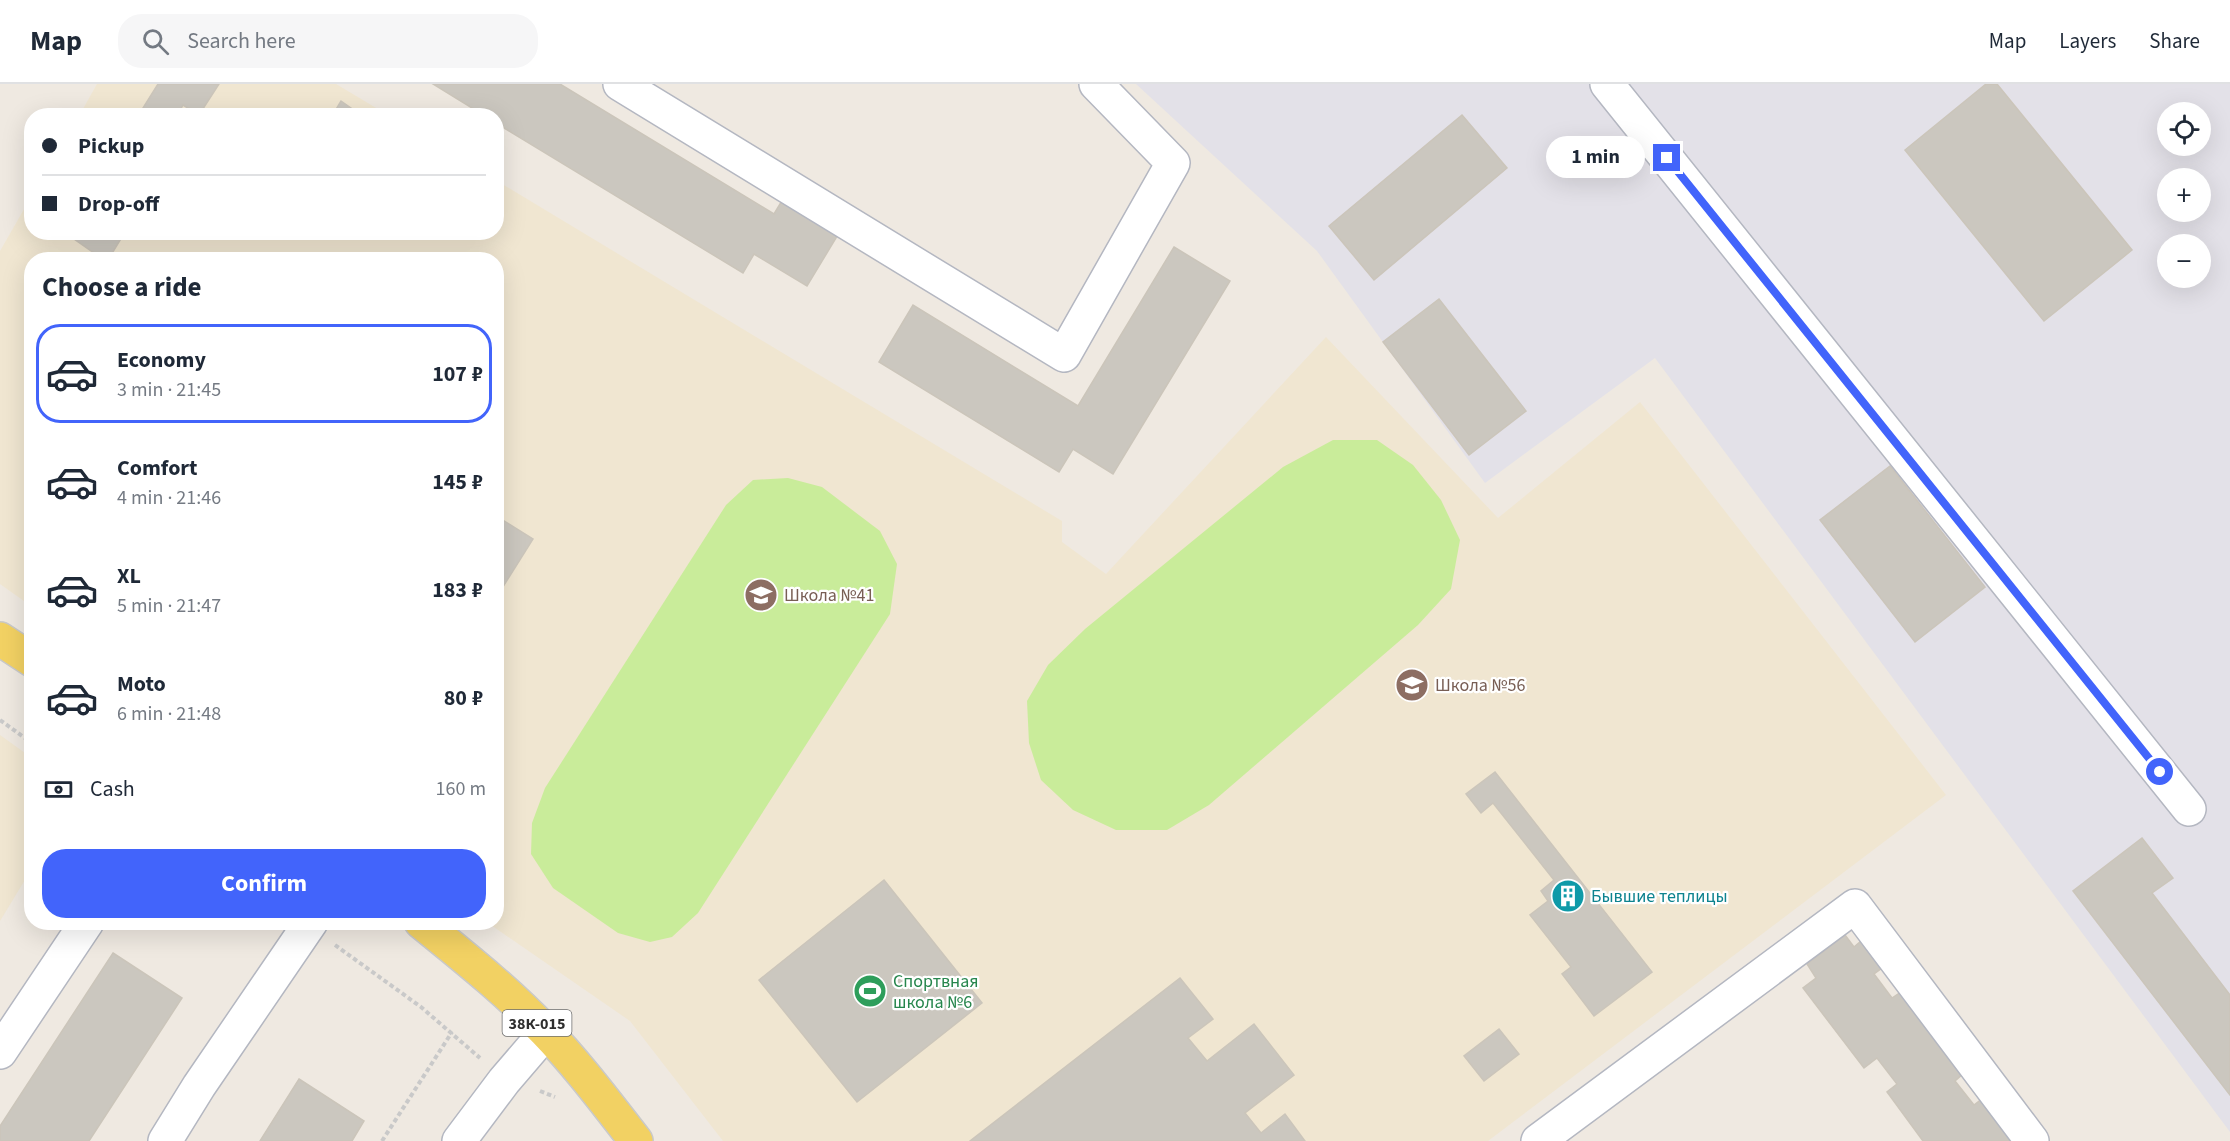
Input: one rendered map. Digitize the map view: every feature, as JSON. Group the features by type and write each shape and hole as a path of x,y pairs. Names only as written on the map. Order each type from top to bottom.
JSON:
{"main road":[{"path":"0,639 24,655"},
{"name":"38К-015","path":"431,930 491,980 546,1032 636,1141"}],"street":[{"path":"620,84 1064,355 1173,163 1096,84"},
{"path":"1607,84 2190,809"},
{"path":"1538,1141 1855,906 2032,1141"},
{"path":"0,1052 82,930"},
{"path":"165,1141 199,1086 321,932"},
{"path":"459,1141 504,1081 546,1032"}],"path":[{"path":"0,720 24,737"},
{"path":"321,932 452,1032 504,1081 554,1095 560,1103"},
{"path":"382,1141 452,1032"}],"shaded area":[{"path":"97,84 336,84 376,108 84,108"},
{"path":"1136,84 2230,84 2230,1132 1655,358 1485,483 1317,251"},
{"name":"Школа №56","path":"504,185 1062,521 1062,542 1106,574 1326,337 1498,518 1640,402 1946,795 1488,1141 723,1141 630,1021 498,930 504,930 504,252 24,252 24,601 0,584 0,251 24,209 24,240 504,240"},
{"path":"0,735 24,752 24,882 0,921"}],"green space":[{"path":"1333,440 1377,440 1413,465 1441,500 1460,540 1451,589 1418,625 1209,805 1167,830 1116,830 1073,810 1041,780 1029,743 1027,701 1048,665 1085,629 1283,467"},
{"path":"788,478 822,487 880,531 897,564 890,614 698,913 672,937 650,942 618,933 553,888 531,854 532,823 545,788 726,505 753,480"}],"building":[{"path":"158,84 219,84 204,108 188,108 183,105 181,108 143,108"},
{"path":"433,84 560,84 774,214 786,194 842,228 807,286 754,254 743,273 504,128 504,108 472,108"},
{"path":"1986,84 1997,84 2132,250 2044,321 1905,150"},
{"path":"341,101 351,108 337,108"},
{"path":"1462,115 1507,168 1374,280 1329,226"},
{"path":"75,240 120,240 113,252 93,252"},
{"path":"1174,247 1230,281 1113,474 1073,449 1059,472 879,362 913,305 1078,406"},
{"path":"1439,299 1526,411 1469,455 1383,342"},
{"path":"1890,466 1985,587 1915,642 1820,520"},
{"path":"504,521 533,539 504,585"},
{"name":"Бывшие теплицы","path":"1495,772 1652,972 1594,1016 1562,974 1571,967 1530,915 1548,901 1541,891 1554,880 1493,803 1481,813 1466,794"},
{"path":"2142,838 2173,878 2152,893 2230,995 2230,1095 2073,891"},
{"name":"Спортвная школа №6","path":"884,880 982,1003 857,1102 759,980"},
{"path":"1845,935 1854,947 1861,941 1882,968 1874,974 1892,998 1901,992 1963,1074 1955,1081 1974,1105 1983,1098 2016,1141 1923,1141 1887,1092 1897,1084 1877,1058 1864,1068 1803,988 1816,978 1807,964"},
{"path":"113,953 182,998 89,1141 0,1141 0,1126"},
{"path":"1180,978 1213,1019 1188,1038 1207,1061 1254,1024 1294,1075 1245,1113 1261,1133 1285,1114 1305,1141 970,1141"},
{"path":"1499,1029 1519,1054 1484,1081 1464,1056"},
{"path":"299,1079 364,1121 352,1141 260,1141"}],"place":[{"name":"Школа №41","path":"761,595"},
{"name":"Школа №56","path":"1412,685"},
{"name":"Бывшие теплицы","path":"1568,896"},
{"name":"Спортвная школа №6","path":"870,991"}],"route":[{"path":"1667,158 2160,772"}]}
